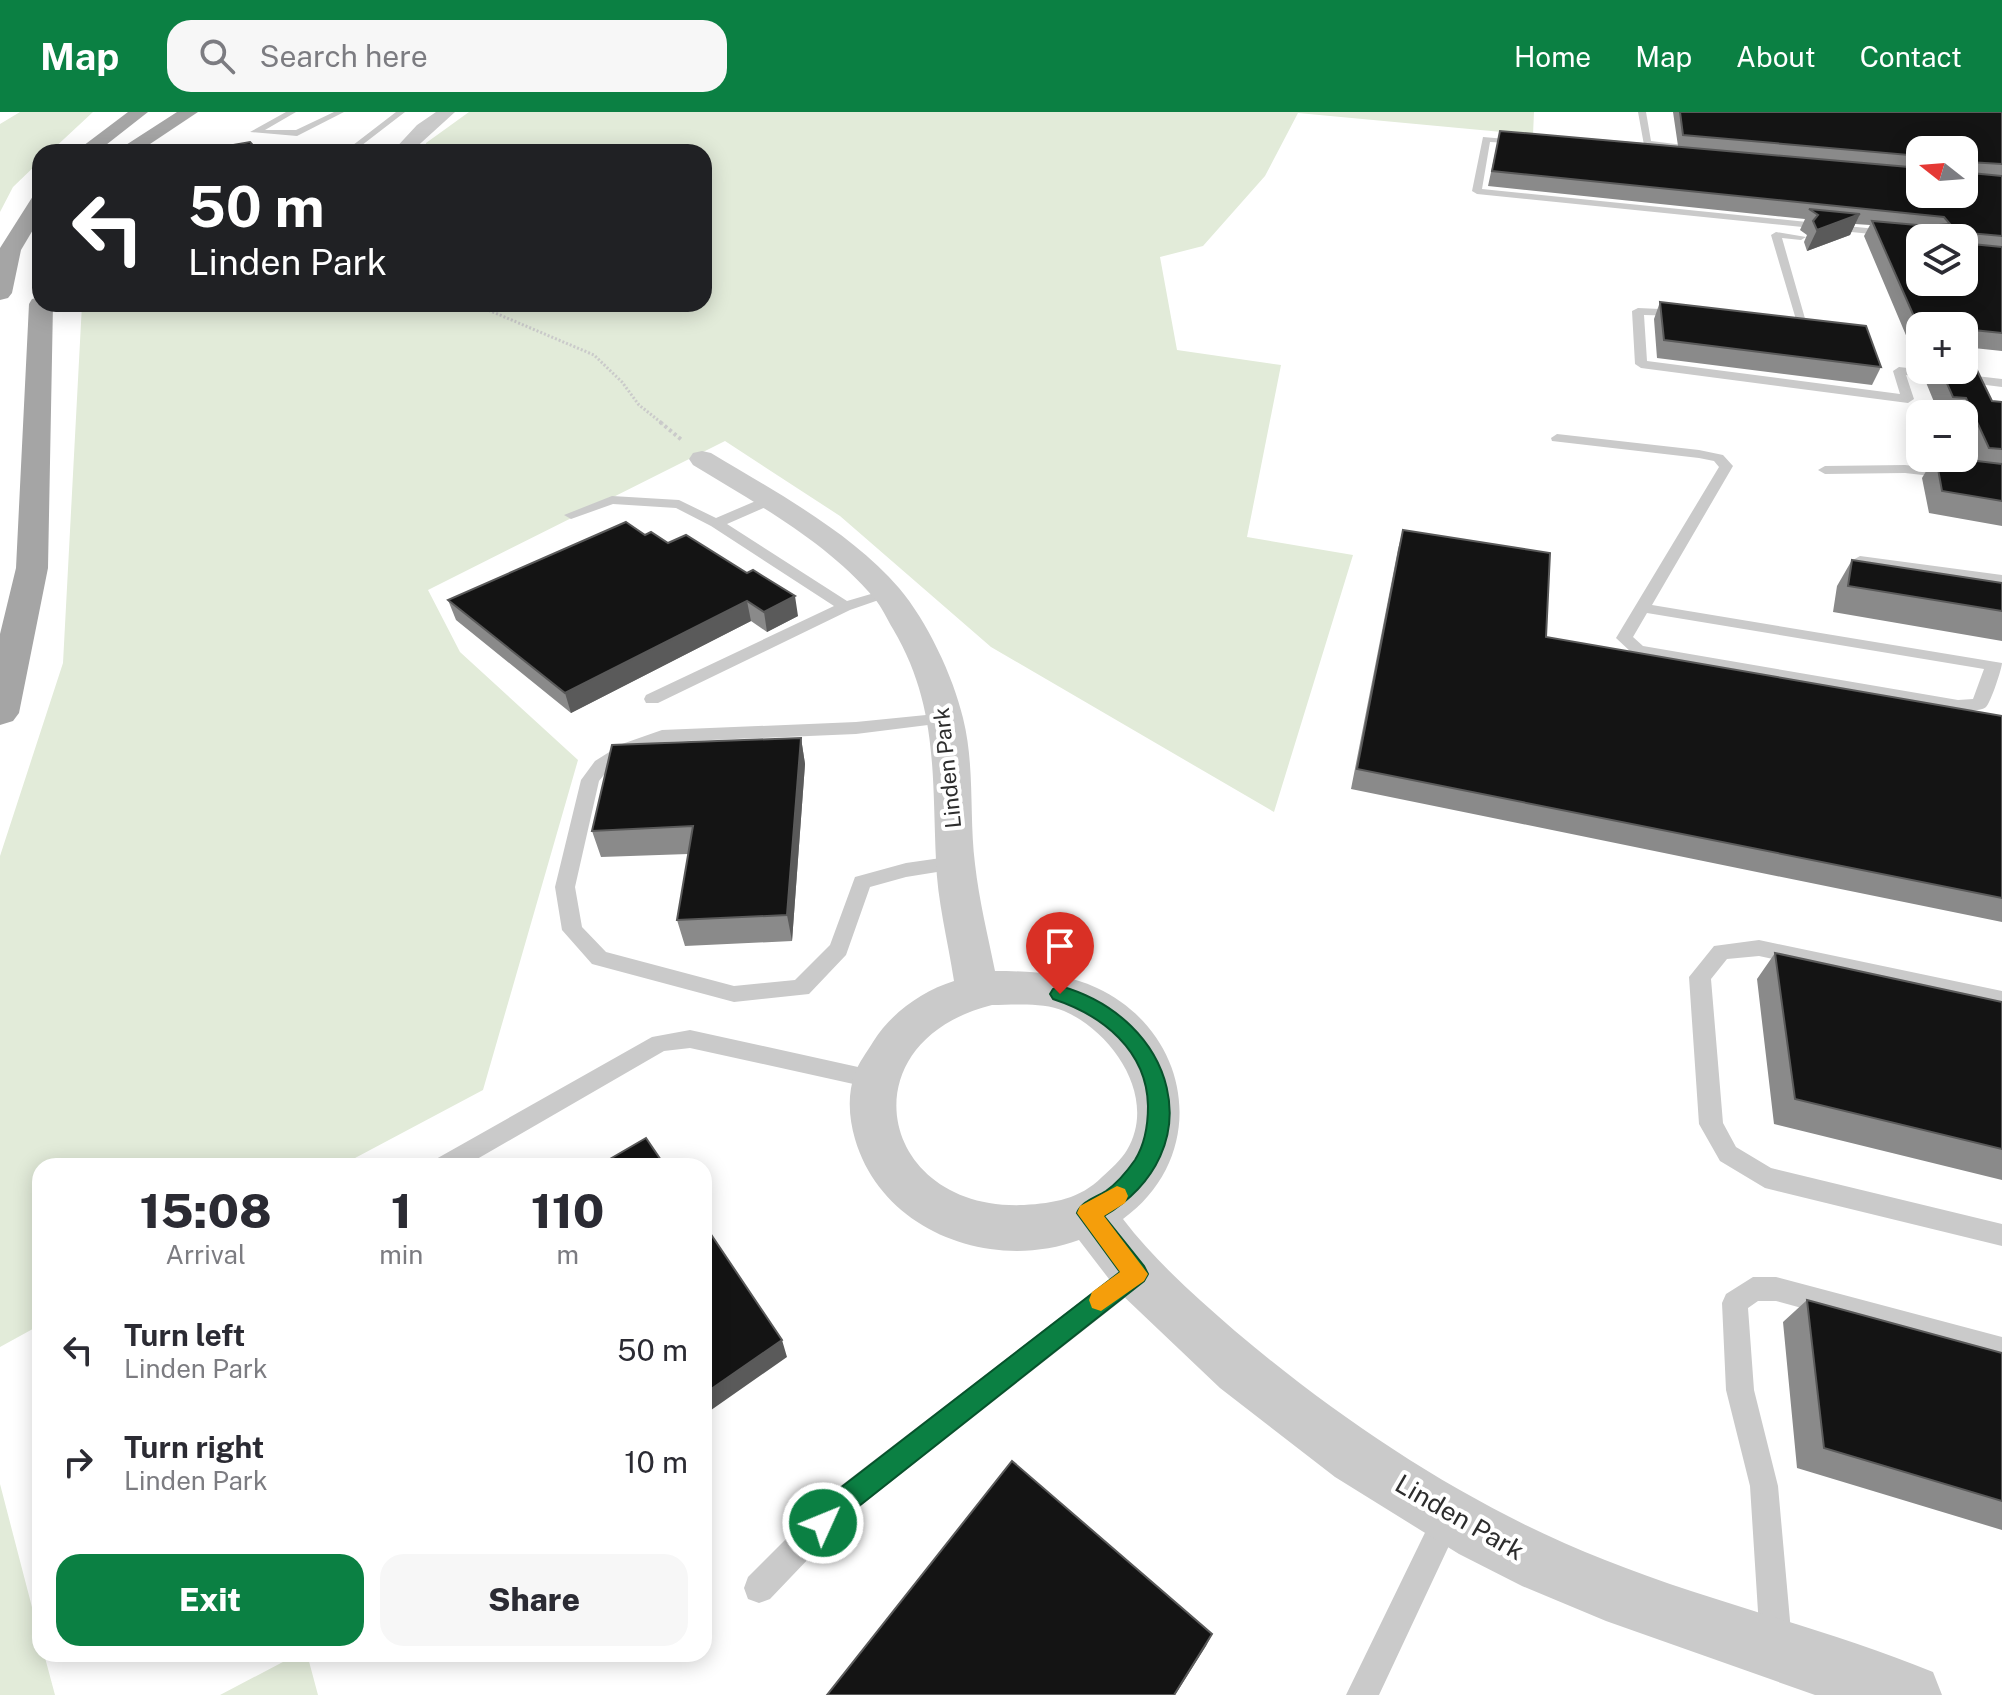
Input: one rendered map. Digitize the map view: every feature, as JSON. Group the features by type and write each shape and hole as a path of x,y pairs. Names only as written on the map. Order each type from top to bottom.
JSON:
{"main road":[{"path":"72,144 108,112"},
{"path":"96,144 139,112"},
{"path":"127,144 166,112"},
{"path":"138,144 189,112"},
{"path":"0,293 10,250 10,223 32,190"},
{"path":"10,250 32,213"},
{"path":"0,713 32,568 41,312"}],"street":[{"path":"409,144 447,112"},
{"name":"Linden Park","path":"702,459 811,526 888,594 925,655 946,718 953,777 955,863 977,992"},
{"path":"992,988 1038,988 1081,1000 1117,1022 1143,1052 1158,1088 1159,1127 1144,1165 1116,1197 1074,1221 1026,1231 976,1226 932,1208 895,1177 874,1137 871,1095 884,1056 911,1023 948,1000 977,992 992,988"},
{"name":"Linden Park","path":"1088,1213 1136,1274 1242,1372 1317,1428 1447,1516 1604,1591 1910,1695"}],"lane":[{"path":"292,112 254,132 297,133 340,112"},
{"path":"359,144 401,112"},
{"path":"1635,151 1710,153 1647,143 1642,112"},
{"path":"1532,141 1486,139 1477,191 1906,235"},
{"path":"1773,323 1804,327 1776,235 1906,248"},
{"path":"1697,315 1651,309 1638,311 1641,364 1908,399 1899,371 2002,383"},
{"path":"1557,438 1699,454 1718,458 1726,466 1624,638 1638,650 1958,705 1979,704 1998,667 1642,608"},
{"path":"1825,470 1905,469 2002,480"},
{"path":"571,515 612,500 679,504 716,523 845,607"},
{"path":"716,523 770,500"},
{"path":"1860,560 2002,580"},
{"path":"652,699 845,607 888,594"},
{"path":"946,718 856,728 662,736 628,748 601,765 590,780 565,887 572,930 599,958 734,994 801,988 839,949 862,882 906,870 955,863"},
{"path":"2002,999 1759,948 1721,952 1700,977 1711,1124 1728,1154 1765,1177 2002,1235"},
{"path":"458,1158 660,1043 690,1039 876,1080"},
{"path":"759,1588 844,1501 1136,1274"},
{"path":"1776,1651 1764,1486 1740,1390 1735,1303 1753,1289 1776,1289 2002,1350"},
{"path":"1362,1695 1447,1516"}],"path":[{"path":"493,312 594,355 622,382 639,405 702,459"}],"green space":[{"path":"20,112 93,112 59,144 32,144 32,169 13,187 0,212 0,124"},
{"path":"469,112 1534,112 1533,135 1298,113 1265,176 1203,246 1160,257 1177,350 1281,365 1247,537 1353,555 1274,812 991,647 840,516 725,441 428,590 460,652 578,760 483,1090 355,1158 32,1158 32,1329 0,1347 0,856 63,663 82,312 712,312 712,144 426,143"},
{"path":"0,1484 32,1607 32,1662 46,1662 55,1695 0,1695"},
{"path":"283,1662 309,1662 318,1695 220,1695"}],"building":[{"path":"1680,112 2002,112 2002,164 1978,163 1978,136 1906,136 1906,155 1683,135"},
{"path":"1500,131 1906,167 1906,208 1978,208 1978,174 2002,176 2002,236 1978,234 1978,224 1950,224 1944,217 1492,171"},
{"path":"1809,209 1860,214 1817,230 1813,221 1818,215"},
{"path":"1872,221 1906,224 1906,296 1978,296 1978,245 2002,247 2002,333 1978,330 1978,312 1912,312"},
{"path":"1660,302 1866,326 1881,367 1664,340"},
{"path":"1978,372 1992,401 2002,402 2002,449 1989,448 1978,424 1978,400 1953,397 1947,384 1978,384"},
{"path":"1978,461 2002,464 2002,501 1942,491 1939,472 1978,472"},
{"path":"626,522 645,535 651,532 668,543 686,535 747,573 753,570 795,596 764,612 747,601 565,693 448,600"},
{"path":"1403,530 1550,553 1546,637 2002,716 2002,898 1357,769"},
{"path":"1852,560 2002,583 2002,611 1848,586"},
{"path":"801,738 787,915 677,920 693,826 592,831 612,745"},
{"path":"1775,953 2002,1002 2002,1149 1795,1099"},
{"path":"646,1138 660,1158 612,1158"},
{"path":"712,1236 782,1340 712,1388"},
{"path":"1807,1300 2002,1353 2002,1501 1824,1448"},
{"path":"1012,1461 1212,1634 1174,1695 827,1695"}],"slow traffic":[{"path":"1101,1300 1136,1274 1088,1213 1117,1196"}],"route":[{"path":"823,1523 844,1501 1136,1274 1088,1213 1116,1197 1144,1165 1159,1127 1158,1088 1143,1052 1117,1022 1081,1000 1060,994"}]}
